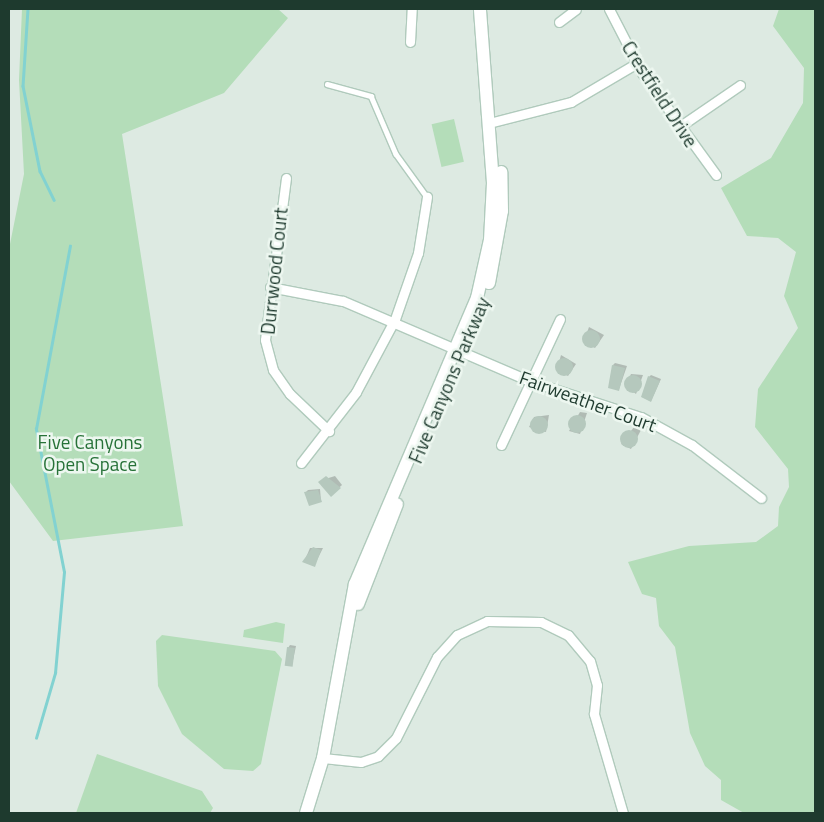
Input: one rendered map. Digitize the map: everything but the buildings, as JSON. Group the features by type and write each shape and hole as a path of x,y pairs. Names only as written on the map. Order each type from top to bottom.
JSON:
{"main road":[{"name":"Five Canyons Parkway","path":"306,813 323,758 350,622 462,349 484,302 498,238 501,176 479,42 480,9"},
{"name":"Five Canyons Parkway","path":"488,9 486,48 492,122"}],"street":[{"path":"410,42 412,9"},
{"path":"560,22 576,9"},
{"name":"Crestfield Drive","path":"609,9 637,64 679,127 716,175"},
{"path":"492,122 571,102 637,64"},
{"path":"679,127 740,85"},
{"name":"Durrwood Court","path":"286,178 270,287 265,340 273,370 290,394 329,430"},
{"path":"302,463 329,430 356,392 395,319 418,253 427,197"},
{"name":"Fairweather Court","path":"270,287 343,301 395,319 530,381 642,417 692,445 761,498"},
{"path":"502,445 560,319"},
{"path":"323,758 361,762 378,756 396,738 437,657 456,635 487,621 541,622 568,635 590,661 597,686 594,714 623,813"}],"lane":[{"path":"327,84 371,96 396,154 427,197"}],"green space":[{"name":"Five Canyons Open Space","path":"22,9 278,9 288,18 224,93 122,134 183,526 53,541 9,481 9,249 24,174 19,80"},
{"path":"779,9 815,9 815,813 744,813 721,800 721,780 705,766 690,733 675,647 659,626 656,598 642,594 628,562 689,546 756,542 778,526 779,507 789,487 788,469 755,427 758,389 798,328 784,296 796,252 778,238 747,236 721,188 771,158 803,103 804,68 773,26"},
{"path":"454,119 464,162 441,167 432,124"},
{"path":"276,622 285,624 283,643 243,637 244,630"},
{"path":"162,635 275,651 282,659 261,764 253,771 224,769 182,734 158,686 156,641"},
{"path":"97,754 202,791 213,808 210,813 76,813"}],"waterway":[{"path":"28,9 23,86 40,171 54,200"},
{"path":"36,738 55,673 64,572 36,429 70,246"}]}
